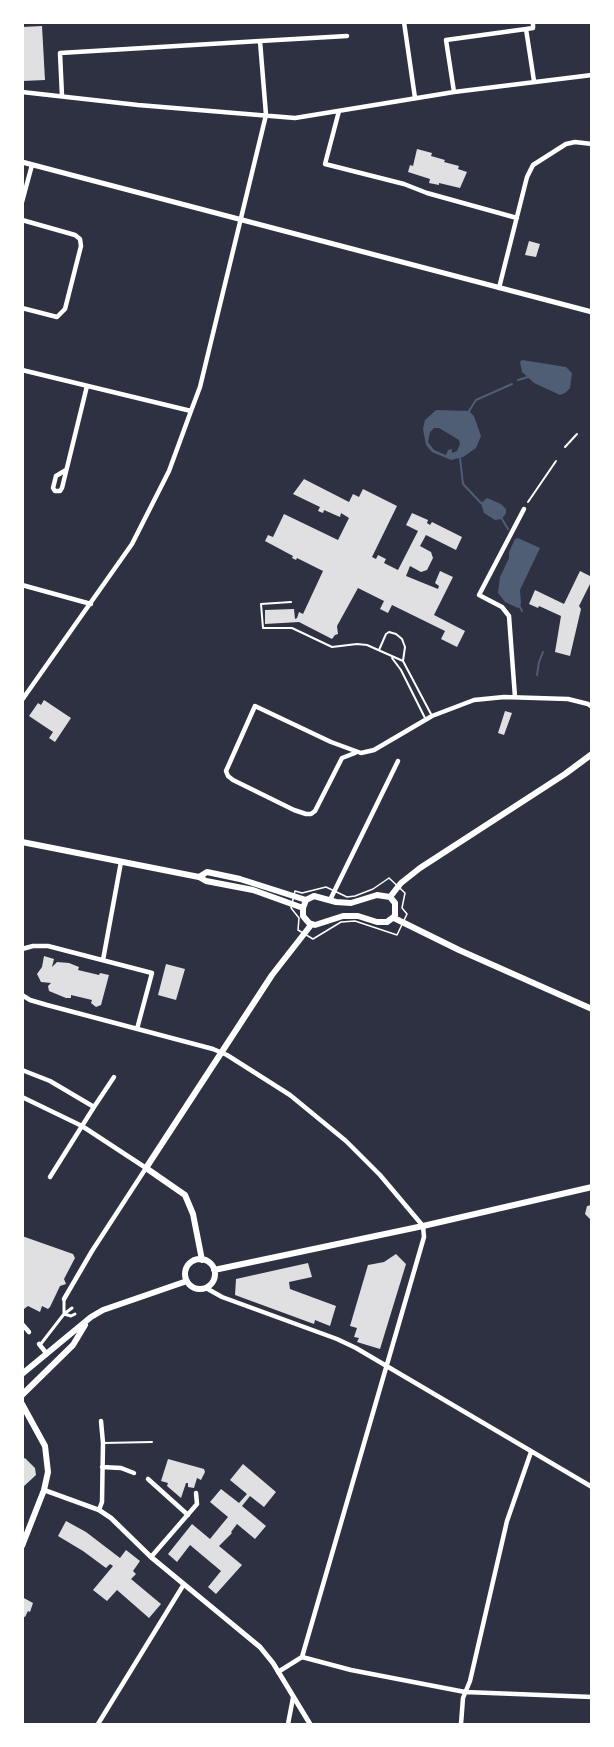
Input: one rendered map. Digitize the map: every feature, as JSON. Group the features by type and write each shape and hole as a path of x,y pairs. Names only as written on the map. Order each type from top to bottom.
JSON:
{"main road":[{"path":"390,897 401,883 420,868 565,774 591,754"},
{"path":"22,842 199,877 253,890 303,908"},
{"path":"199,877 207,872 240,879 306,900"},
{"path":"377,895 390,897 396,908 394,918 383,923 358,916 343,916 319,925 311,925 304,918 303,908 306,900 314,896 351,903 377,895"},
{"path":"394,918 591,1009"},
{"path":"202,1260 193,1214 184,1195 146,1168 272,975 311,925"},
{"path":"214,1270 423,1226 591,1187"},
{"path":"202,1260 211,1264 214,1270 213,1281 206,1288 196,1288 187,1281 186,1272 194,1261 202,1260"},
{"path":"22,1374 103,1310 187,1281"},
{"path":"22,1395 74,1345 87,1322"},
{"path":"22,1404 36,1426 47,1452 48,1472 44,1491 22,1546"}],"street":[{"path":"404,22 415,98"},
{"path":"454,92 446,40 533,28 532,22"},
{"path":"526,29 534,81"},
{"path":"62,96 60,53 347,36"},
{"path":"22,700 132,544 169,471 200,387 266,115 260,40"},
{"path":"22,92 138,105 295,118 454,92 591,75"},
{"path":"339,111 325,164 404,184 427,193 517,218"},
{"path":"499,288 529,172 533,165 566,144 575,142 591,144"},
{"path":"22,162 591,312"},
{"path":"22,202 32,165"},
{"path":"22,220 75,235 80,239 81,246 65,309 57,317 22,308"},
{"path":"22,370 191,411"},
{"path":"66,470 87,386"},
{"path":"515,697 509,616 502,607 478,595 524,509"},
{"path":"22,585 91,604"},
{"path":"355,753 255,706 226,771 233,780 294,810 311,814 315,811 342,758 355,753 368,753 432,716 474,700 515,697 568,699 588,704 591,707"},
{"path":"330,900 398,761"},
{"path":"103,960 121,862"},
{"path":"22,949 48,946 152,973 137,1029"},
{"path":"22,995 47,1005 222,1053 290,1095 346,1141 380,1175 423,1226 424,1237 302,1657 278,1672"},
{"path":"22,1070 50,1081 94,1107"},
{"path":"50,1177 114,1077"},
{"path":"22,1097 82,1126 146,1168 64,1299 64,1314"},
{"path":"206,1288 222,1297 337,1339 386,1365 591,1487"},
{"path":"47,1354 39,1344 64,1314 72,1308"},
{"path":"64,1314 71,1316 75,1314"},
{"path":"22,1324 29,1332"},
{"path":"99,1510 102,1502 104,1443 101,1421"},
{"path":"460,1725 465,1692 470,1682 507,1521 531,1452"},
{"path":"102,1467 121,1468 134,1473"},
{"path":"148,1479 188,1515"},
{"path":"44,1491 99,1510 111,1518 151,1557 260,1647 310,1725"},
{"path":"151,1557 197,1504 196,1493"},
{"path":"98,1725 184,1584"},
{"path":"302,1657 351,1670 465,1692 591,1697"},
{"path":"288,1725 294,1698"}],"lane":[{"path":"565,447 577,434"},
{"path":"528,502 555,461"},
{"path":"291,602 261,604 263,628 292,628 332,647 357,644 379,650 403,661"},
{"path":"379,650 389,632 402,639 405,647 403,661 432,716"},
{"path":"390,656 401,670 426,720"},
{"path":"104,1443 152,1442"}],"path":[{"path":"313,939 344,921 363,923 397,935"}],"water":[{"path":"522,360 566,367 572,373 570,388 560,395 534,383 522,372 520,362"},
{"path":"436,410 469,411 474,416 481,436 476,448 463,457 451,460 432,452 426,445 423,429 425,420","holes":["434,428 439,428 459,440 457,451 452,453 452,449 448,450 446,455 434,450 428,442 430,432"]},
{"path":"487,498 501,504 506,509 502,519 495,520 484,513 481,503"},
{"path":"518,538 540,548 520,590 521,603 518,608 505,602 498,593 500,577 509,558 509,552 515,539"}],"building":[{"path":"42,26 45,80 22,81 22,27"},
{"path":"417,149 432,153 431,156 459,166 458,169 467,172 460,188 429,183 430,179 408,172 410,165 413,166"},
{"path":"529,241 540,244 536,257 525,255"},
{"path":"304,479 349,502 353,494 359,497 363,489 397,506 372,557 376,559 378,555 386,559 384,563 398,570 418,531 406,525 412,513 428,520 427,523 430,525 432,522 462,537 456,550 426,535 420,546 431,552 433,558 427,570 421,572 410,566 406,576 438,589 439,586 435,583 440,571 453,577 434,615 465,631 457,647 441,639 445,631 392,605 388,613 380,609 384,601 358,588 337,626 338,634 332,639 299,622 265,624 265,610 294,609 295,619 299,612 303,614 323,571 297,558 296,560 292,558 293,556 265,541 268,535 273,537 284,514 338,540 349,518 341,513 340,517 324,510 323,513 318,511 320,507 293,494"},
{"path":"580,571 592,577 592,580 579,606 581,609 570,656 555,652 561,616 529,604 535,590 564,604"},
{"path":"44,700 71,718 55,742 49,738 53,732 29,716 38,703 41,705"},
{"path":"505,711 512,713 504,735 498,733"},
{"path":"44,956 54,959 52,967 57,962 69,963 79,967 78,970 109,975 101,1005 96,1007 91,1003 92,1000 71,995 71,998 66,998 49,991 48,986 51,983 41,982 37,974 42,967"},
{"path":"166,964 185,969 176,1000 158,995"},
{"path":"592,1205 592,1219 590,1219 585,1214 587,1206"},
{"path":"22,1236 73,1254 75,1258 64,1279 66,1284 60,1286 50,1307 48,1309 42,1306 40,1312 28,1306 24,1309 22,1307"},
{"path":"396,1254 406,1264 380,1349 357,1342 359,1338 354,1337 357,1328 350,1326 368,1265 384,1262"},
{"path":"308,1263 312,1277 289,1282 290,1289 336,1306 330,1326 315,1320 314,1324 235,1295 236,1279"},
{"path":"25,1458 35,1468 36,1475 22,1488 22,1460"},
{"path":"168,1459 204,1469 205,1472 201,1480 197,1478 194,1488 188,1487 186,1483 181,1498 167,1486 168,1483 161,1481"},
{"path":"243,1464 276,1492 264,1507 250,1496 242,1506 266,1526 255,1539 237,1524 232,1533 219,1546 242,1565 216,1594 208,1587 221,1571 190,1545 177,1562 168,1554 192,1524 210,1539 228,1517 210,1502 221,1489 239,1503 247,1494 230,1480"},
{"path":"66,1521 86,1532 120,1558 126,1550 140,1561 133,1571 136,1574 131,1579 161,1604 149,1618 117,1590 107,1601 93,1590 113,1566 110,1564 106,1568 58,1536"},
{"path":"22,1597 33,1603 30,1612 28,1611 25,1617 22,1616"}],"waterway":[{"path":"518,380 528,377"},
{"path":"469,411 476,400 512,384"},
{"path":"460,458 463,484 481,503"},
{"path":"502,519 508,529"},
{"path":"520,607 522,611"},
{"path":"537,675 543,652"}]}
